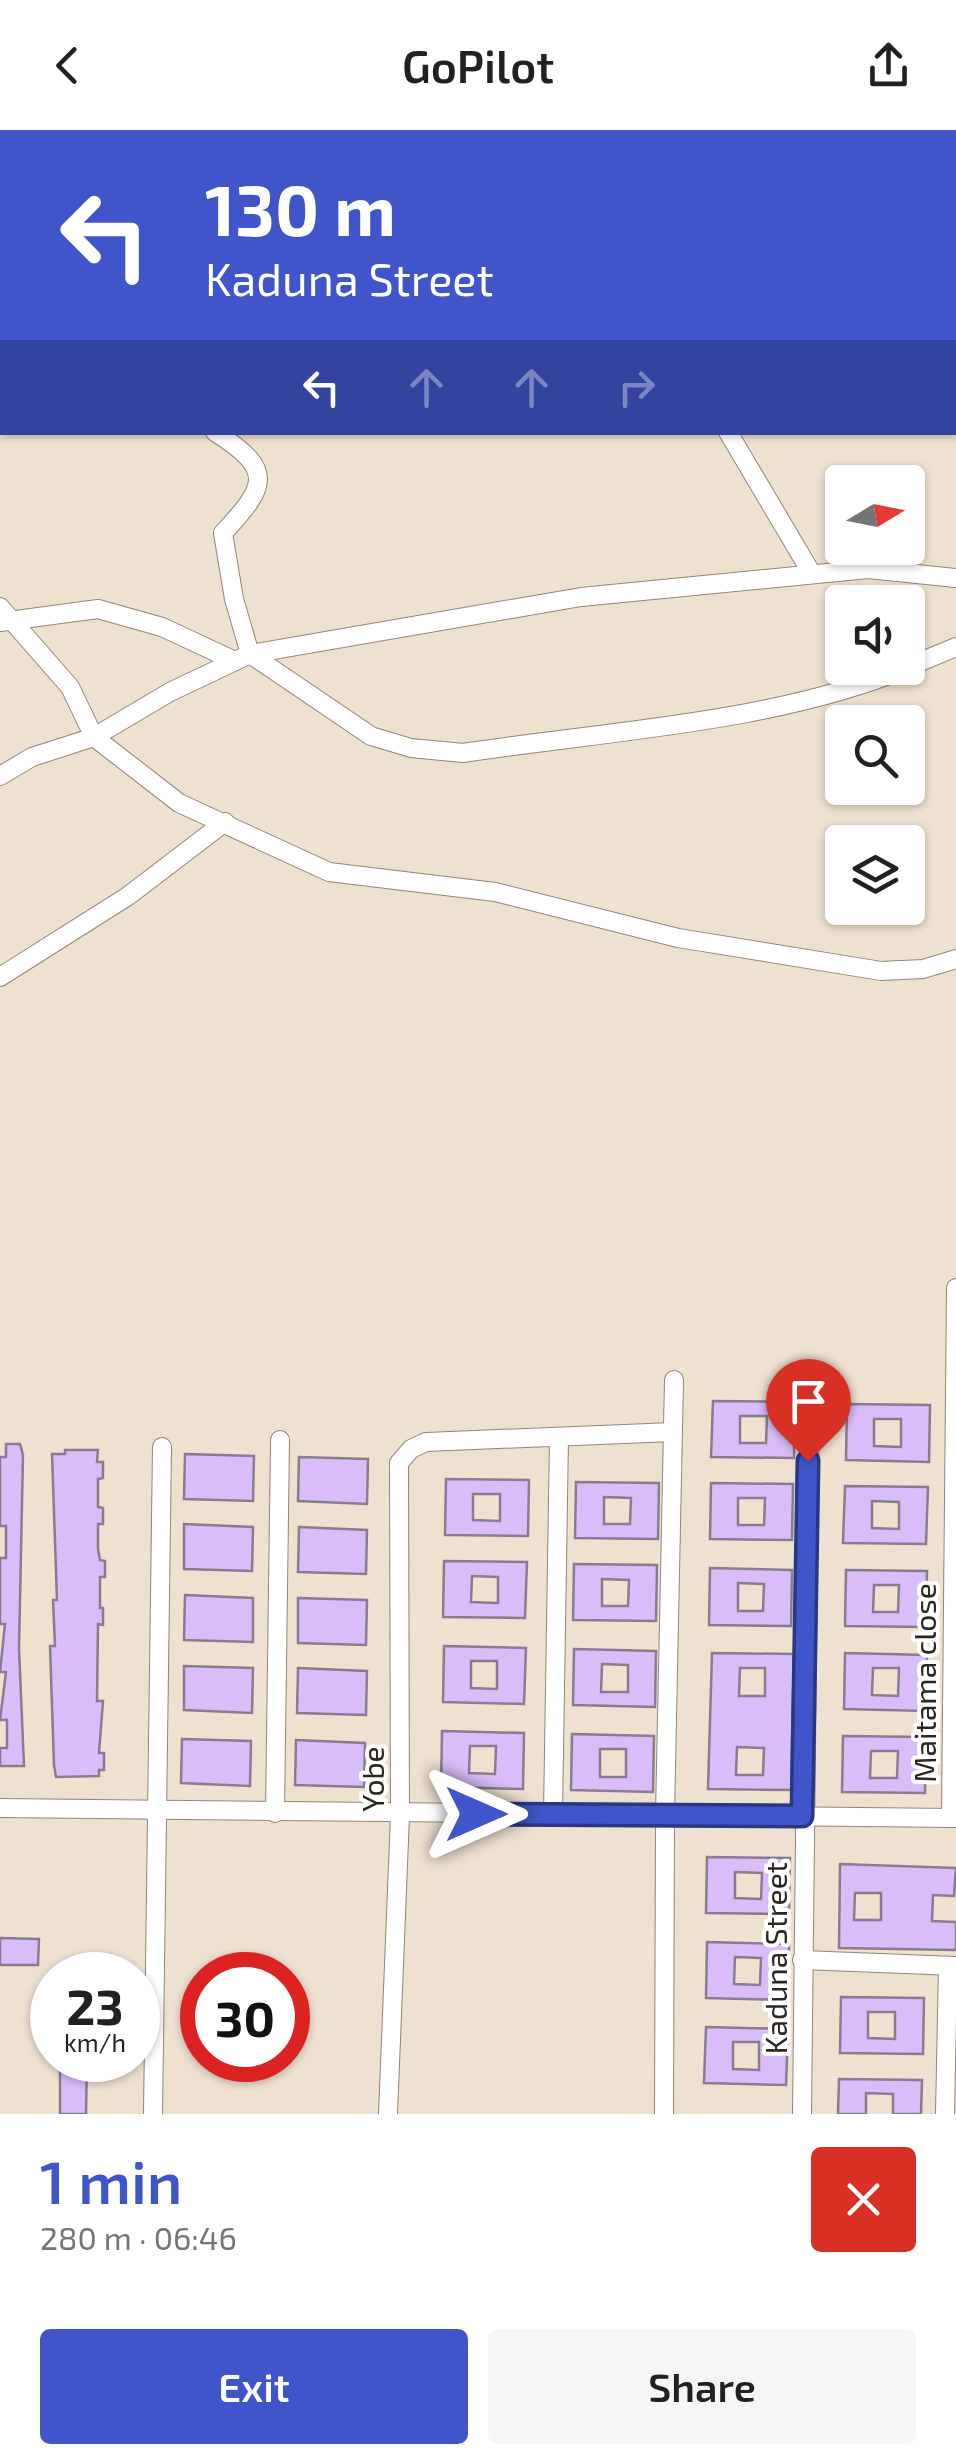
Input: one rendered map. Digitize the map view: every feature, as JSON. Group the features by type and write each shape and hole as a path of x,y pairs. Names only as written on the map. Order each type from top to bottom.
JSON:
{"street":[{"path":"219,435 250,458 258,479 256,498 224,533 243,657"},
{"path":"730,435 812,574"},
{"path":"0,776 32,757 94,737 170,692 243,657 581,597 868,569 956,578"},
{"path":"3,617 98,610 162,627 243,657 372,736 411,748 463,752 788,704 859,685"},
{"path":"3,617 70,687 94,737 178,803 329,872 496,892 678,938 881,971 923,969 956,959"},
{"path":"925,660 956,647"},
{"path":"0,977 128,896 225,822"},
{"name":"Maitama close","path":"953,1818 956,1288"},
{"path":"664,2114 665,1815 674,1380"},
{"name":"Kaduna Street","path":"802,2114 802,1816 810,1382"},
{"path":"553,1814 558,1438 673,1432"},
{"name":"Yobe","path":"388,2114 400,1815 399,1464 411,1449 426,1442 558,1438"},
{"path":"274,1813 280,1440"},
{"path":"153,2114 162,1448"},
{"path":"0,1808 953,1818"},
{"path":"802,1960 952,1966 945,2114"}],"building":[{"path":"713,1401 795,1402 794,1458 711,1457","holes":["740,1416 767,1416 766,1443 740,1443"]},
{"path":"847,1404 930,1405 929,1462 846,1460","holes":["874,1419 901,1419 901,1447 874,1446"]},
{"path":"6,1444 20,1444 23,1455 19,1648 24,1766 0,1766 0,1748 7,1748 7,1720 0,1720 6,1672 0,1672 5,1624 0,1624 0,1558 6,1558 6,1526 0,1526 0,1457 6,1457"},
{"path":"65,1450 98,1450 97,1462 103,1462 103,1478 98,1479 98,1507 103,1508 103,1524 98,1524 98,1549 100,1560 105,1561 105,1577 100,1577 103,1625 98,1624 97,1701 103,1701 99,1753 104,1753 104,1770 99,1770 99,1776 56,1777 54,1765 50,1646 55,1646 53,1600 57,1600 52,1454 65,1454"},
{"path":"185,1454 254,1456 253,1501 184,1499"},
{"path":"299,1457 368,1459 367,1504 298,1501"},
{"path":"446,1479 529,1480 528,1536 445,1535","holes":["473,1494 500,1494 500,1521 473,1520"]},
{"path":"576,1482 659,1483 658,1539 575,1538","holes":["604,1497 631,1498 630,1524 604,1524"]},
{"path":"711,1483 793,1484 792,1540 710,1539","holes":["738,1498 765,1498 764,1525 738,1525"]},
{"path":"845,1486 928,1487 926,1544 843,1543","holes":["872,1501 899,1502 899,1529 872,1528"]},
{"path":"184,1524 253,1527 252,1571 184,1569"},
{"path":"299,1527 367,1530 366,1574 298,1572"},
{"path":"444,1561 527,1562 525,1618 443,1617","holes":["472,1576 498,1577 498,1603 471,1602"]},
{"path":"574,1564 657,1565 656,1621 573,1620","holes":["602,1579 629,1580 628,1606 602,1606"]},
{"path":"710,1568 792,1570 791,1626 709,1625","holes":["738,1583 764,1584 763,1611 738,1611"]},
{"path":"846,1570 927,1571 926,1627 845,1626","holes":["874,1585 899,1585 898,1612 873,1612"]},
{"path":"185,1595 253,1598 253,1642 184,1640"},
{"path":"298,1598 367,1600 366,1645 298,1643"},
{"path":"444,1646 526,1648 524,1704 443,1702","holes":["471,1661 497,1661 497,1689 471,1688"]},
{"path":"574,1649 656,1651 655,1707 573,1705","holes":["602,1664 628,1665 628,1692 601,1692"]},
{"path":"712,1653 794,1654 791,1790 708,1789","holes":["740,1668 765,1668 765,1696 739,1696","737,1747 764,1748 763,1775 736,1775"]},
{"path":"845,1653 927,1655 926,1711 844,1709","holes":["873,1668 899,1668 898,1696 872,1695"]},
{"path":"184,1666 253,1668 252,1713 184,1710"},
{"path":"298,1668 367,1671 366,1715 297,1713"},
{"path":"442,1731 524,1733 523,1789 441,1787","holes":["470,1746 496,1746 495,1774 469,1773"]},
{"path":"572,1734 654,1736 653,1792 571,1790","holes":["600,1749 626,1749 626,1777 600,1777"]},
{"path":"843,1736 926,1737 925,1793 842,1792","holes":["871,1751 898,1751 897,1778 870,1778"]},
{"path":"182,1739 251,1741 250,1786 181,1783"},
{"path":"296,1740 365,1743 364,1787 295,1785"},
{"path":"707,1857 790,1858 789,1914 706,1913","holes":["735,1872 762,1873 761,1899 735,1898"]},
{"path":"840,1864 956,1868 954,1896 933,1895 932,1921 956,1922 956,1950 839,1948","holes":["855,1893 881,1893 881,1920 854,1920"]},
{"path":"0,1938 39,1939 38,1952 30,1952 30,1965 0,1965"},
{"path":"707,1942 789,1944 788,2000 706,1998","holes":["735,1957 761,1958 760,1985 734,1984"]},
{"path":"841,1997 924,1998 923,2054 840,2053","holes":["868,2012 895,2012 895,2039 868,2038"]},
{"path":"706,2027 788,2029 786,2085 704,2083","holes":["733,2042 759,2042 759,2070 733,2069"]},
{"path":"839,2079 922,2080 921,2114 893,2114 893,2094 866,2093 866,2114 838,2114"},
{"path":"60,2082 87,2082 86,2114 60,2114"}],"route":[{"path":"476,1814 802,1816 808,1461"}]}
